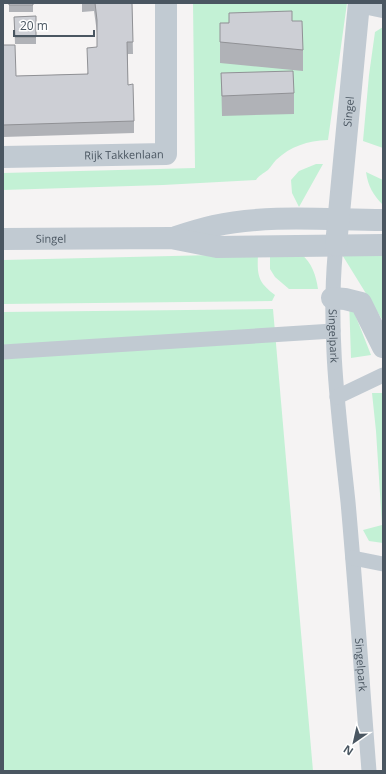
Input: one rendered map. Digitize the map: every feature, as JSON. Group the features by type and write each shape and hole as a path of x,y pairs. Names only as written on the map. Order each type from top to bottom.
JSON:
{"street":[{"name":"Rijk Takkenlaan","path":"3,157 166,154 166,3"},
{"name":"Singel","path":"336,245 359,3"},
{"path":"364,3 383,7"},
{"name":"Singel","path":"170,238 215,226 258,220 383,220"},
{"name":"Singel","path":"3,239 170,238 217,247 383,245"},
{"name":"Singelpark","path":"332,298 345,298 361,302 383,347"}],"lane":[{"name":"Singelpark","path":"336,245 332,298 337,397 353,558 369,771"},
{"path":"3,352 333,331"},
{"path":"337,397 383,375"},
{"path":"353,558 383,564"}],"green space":[{"path":"193,3 347,3 328,140 306,143 288,151 276,160 268,170 256,180 163,185 3,190 3,173 195,168"},
{"path":"383,27 383,148 363,141 369,75 375,32"},
{"path":"316,164 323,164 299,207 292,193 291,180 299,171"},
{"path":"366,172 383,180 383,205 376,198 368,182"},
{"path":"383,252 383,321 341,253"},
{"path":"258,254 258,273 265,286 275,295 272,301 3,304 3,260"},
{"path":"301,254 308,261 313,270 318,289 289,289 275,277 270,269 270,255"},
{"path":"349,299 371,355 351,358"},
{"path":"273,309 313,771 3,771 3,312"},
{"path":"372,393 383,393 383,543 369,541 363,530 382,525"}],"building":[{"path":"9,3 33,3 33,5 9,5"},
{"path":"95,3 132,3 133,42 127,42 128,85 133,84 134,121 3,125 3,45 15,45 16,76 88,74 87,48 97,47 97,20"},
{"path":"292,11 292,21 302,21 303,50 220,42 220,23 229,23 229,13"},
{"path":"36,16 36,37 15,37 14,17"},
{"path":"293,71 294,93 222,96 221,73"}]}
